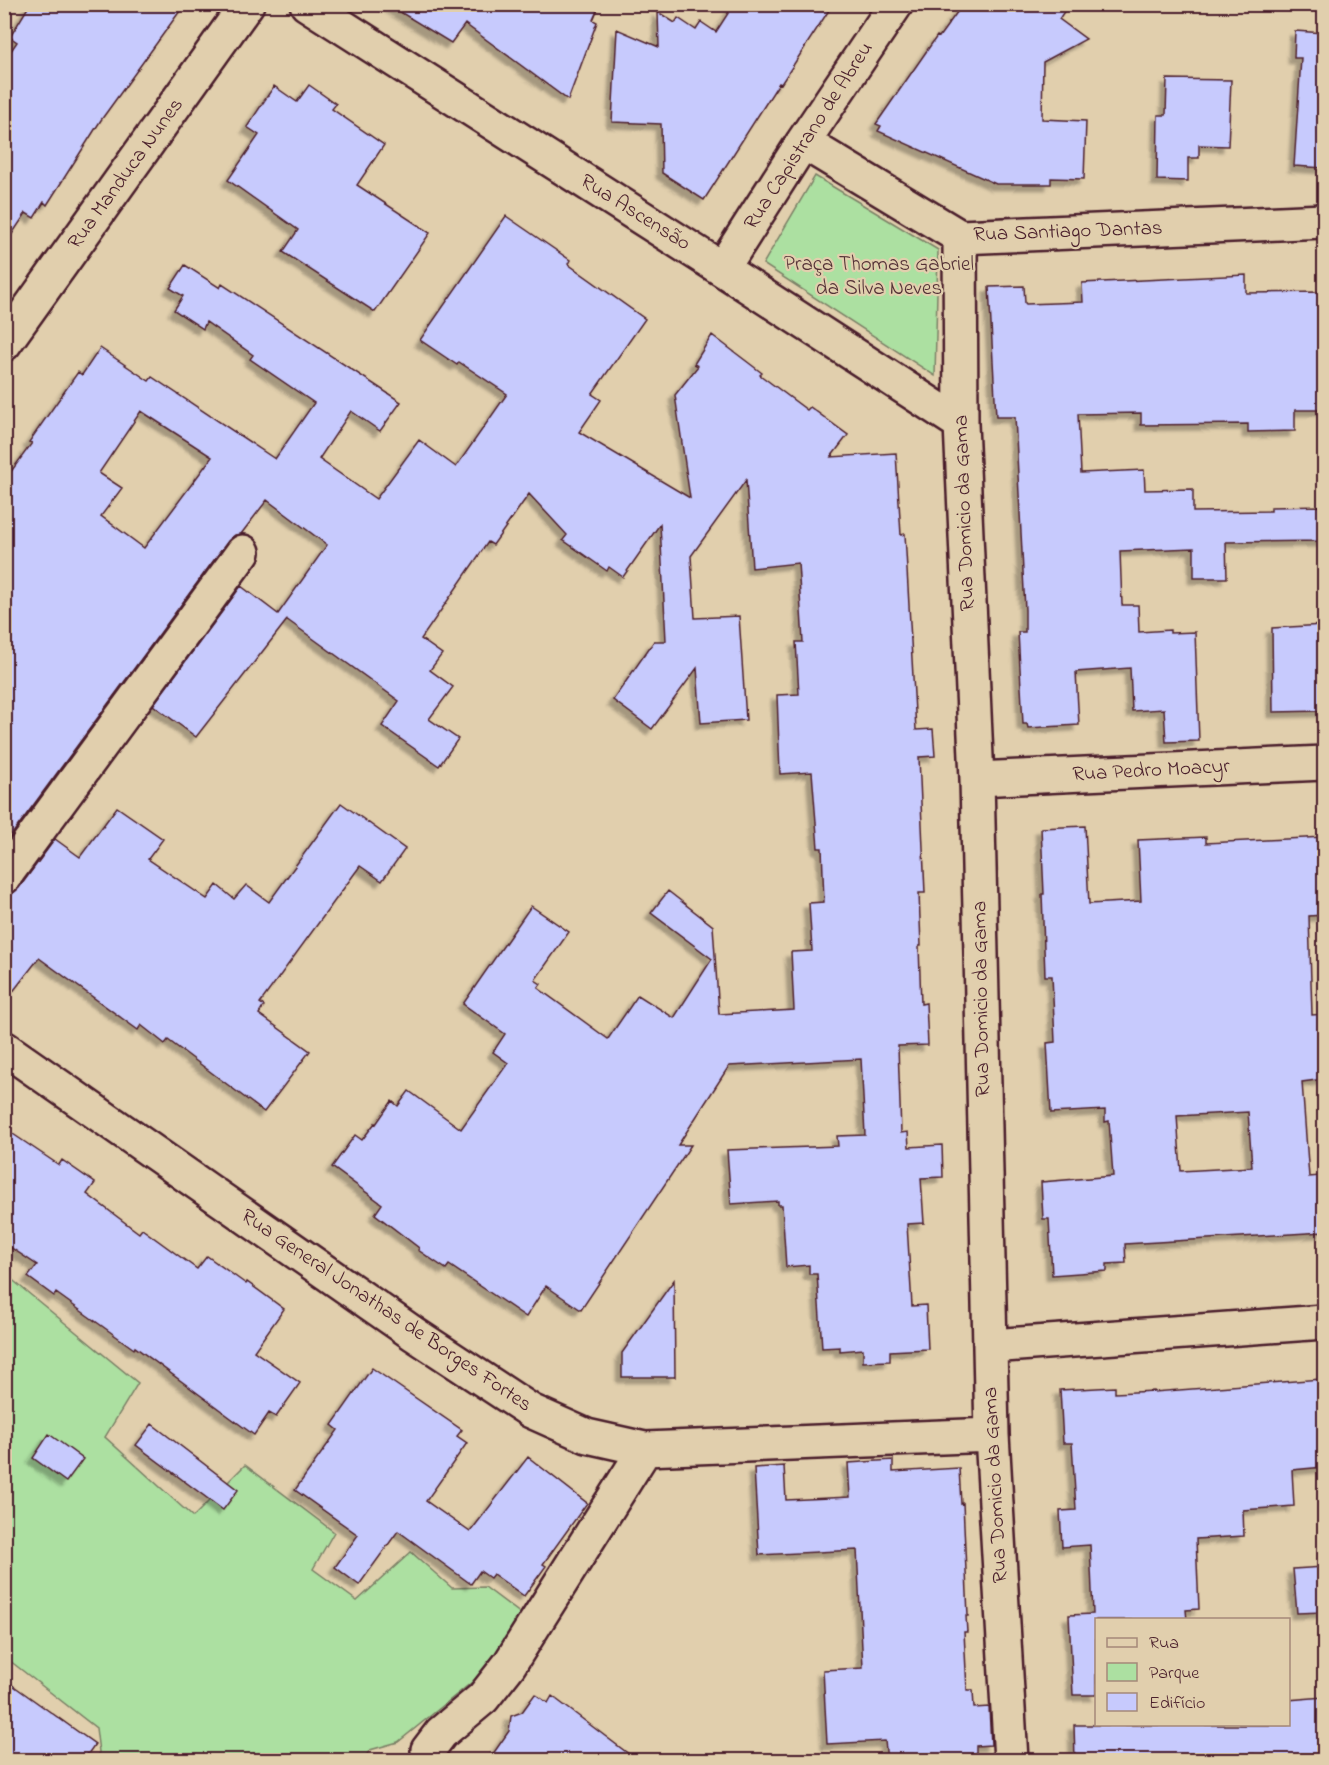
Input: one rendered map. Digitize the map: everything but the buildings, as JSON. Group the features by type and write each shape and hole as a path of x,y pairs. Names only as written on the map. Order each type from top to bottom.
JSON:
{"street":[{"name":"Rua Manduca Nunes","path":"4,344 247,4"},
{"name":"Rua Ascensão","path":"307,4 961,424"},
{"name":"Rua Capistrano de Abreu","path":"722,269 803,142 896,4"},
{"name":"Rua Santiago Dantas","path":"803,142 960,237 1324,221"},
{"name":"Rua Domicio da Gama","path":"960,237 961,424 977,780 992,1436 1011,1761"},
{"path":"4,878 243,552"},
{"name":"Rua Pedro Moacyr","path":"977,780 1324,763"},
{"name":"Rua General Jonathas de Borges Fortes","path":"4,1048 414,1334 531,1411 587,1436 645,1449 992,1436"},
{"path":"991,1346 1324,1322"},
{"path":"430,1761 428,1750 441,1733 483,1698 509,1665 645,1449"}],"green space":[{"name":"Praça Thomas Gabriel da Silva Neves","path":"815,176 938,250 935,376 763,264"},
{"path":"4,1273 138,1383 105,1437 193,1517 245,1465 334,1532 313,1569 357,1601 411,1552 452,1588 485,1587 521,1614 482,1674 398,1742 370,1750 363,1760 100,1760 96,1728 5,1657"}]}
